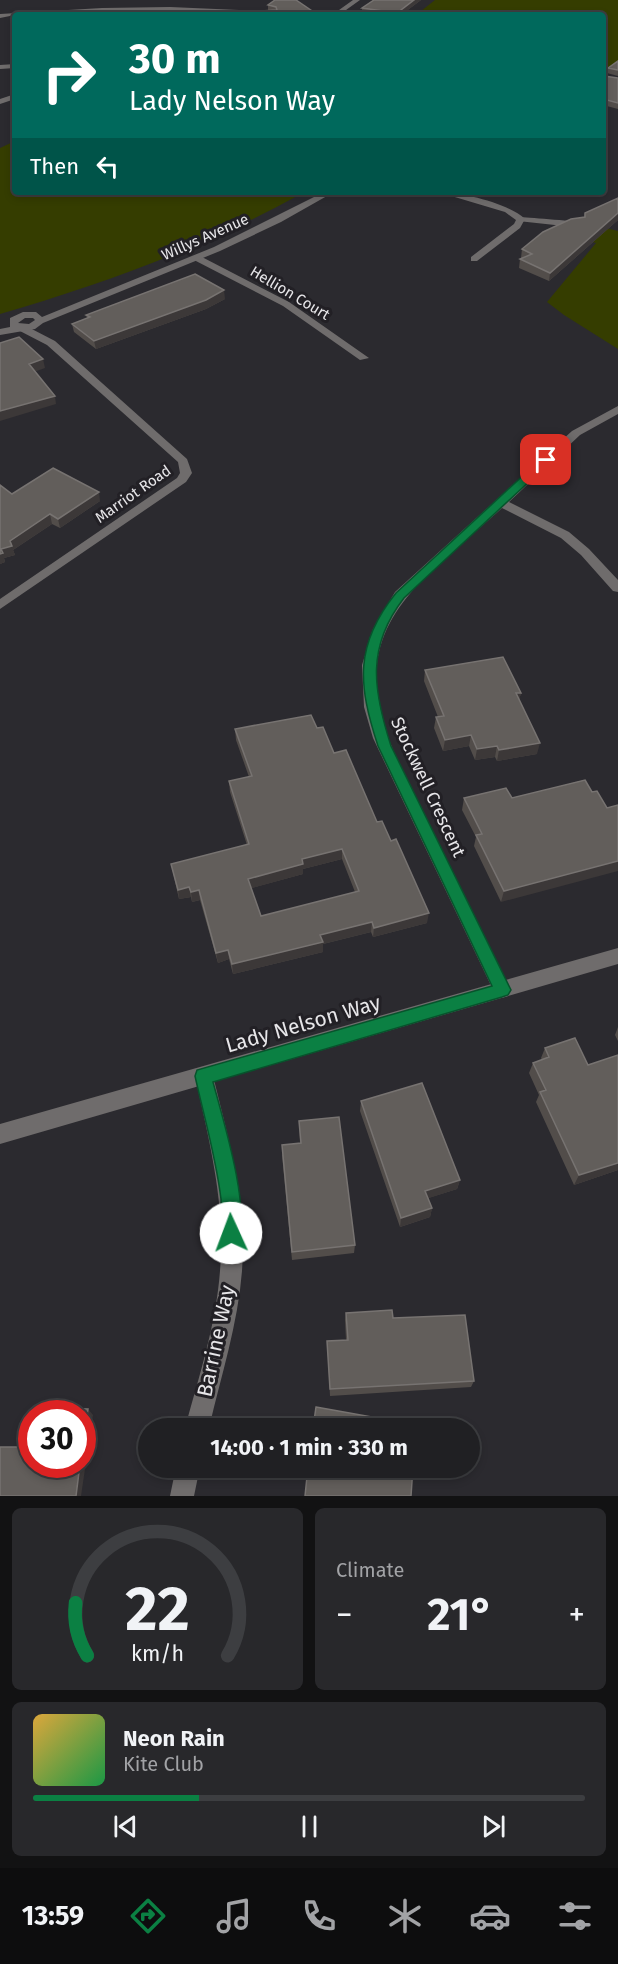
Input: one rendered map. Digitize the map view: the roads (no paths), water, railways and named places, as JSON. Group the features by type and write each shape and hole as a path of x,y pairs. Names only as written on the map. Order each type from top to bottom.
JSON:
{"street":[{"path":"339,12 357,0"},
{"path":"48,12 155,12"},
{"name":"Willys Avenue","path":"22,328 35,326 88,300 197,258 278,220 324,195"},
{"path":"453,195 508,210 521,219 517,226 474,259"},
{"name":"Hellion Court","path":"197,258 286,304 364,358"},
{"name":"Willys Avenue","path":"13,320 27,314 88,300"},
{"path":"27,314 36,315 40,322"},
{"path":"0,326 13,320"},
{"name":"Marriot Road","path":"0,605 182,480 186,473 183,461 51,343 14,326 13,320"},
{"name":"Marriot Road","path":"40,322 51,343"},
{"path":"0,332 22,328"},
{"name":"Stockwell Crescent","path":"502,990 384,746 369,695 368,675 376,632 386,613 400,595 500,502 576,433 618,409"},
{"path":"500,502 565,535 585,552 618,588"},
{"name":"Lady Nelson Way","path":"0,1134 618,956"},
{"name":"Barrine Way","path":"199,1418 225,1312 232,1250 230,1200 222,1152 204,1076"},
{"path":"182,1496 186,1478"}],"lane":[{"path":"521,219 564,224 579,222"}]}
